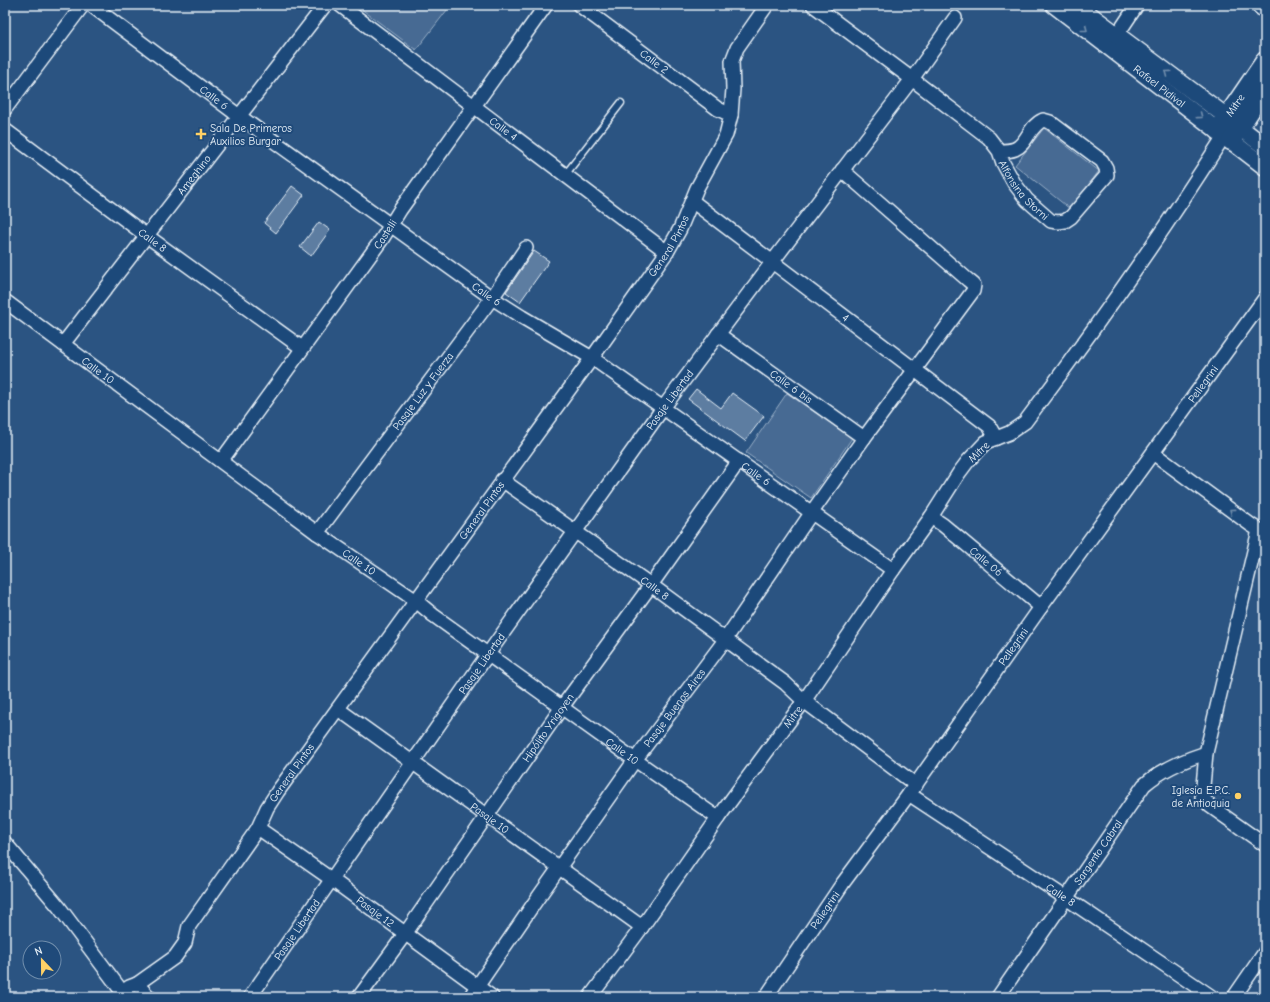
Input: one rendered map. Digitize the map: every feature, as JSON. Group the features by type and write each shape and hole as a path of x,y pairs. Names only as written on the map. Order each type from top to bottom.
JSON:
{"main road":[{"name":"Mitre","path":"1228,130 1265,61"},
{"name":"Mitre","path":"1228,130 1265,88"}],"street":[{"path":"5,109 83,5"},
{"name":"Calle 6","path":"91,5 239,116 492,298 592,358 739,460 893,570"},
{"name":"Ameghino","path":"63,344 325,5"},
{"name":"Calle 4","path":"340,5 667,252"},
{"name":"Castelli","path":"221,461 382,239 546,5"},
{"name":"Calle 2","path":"580,5 718,109 731,115"},
{"name":"General Pintos","path":"124,993 175,956 185,943 189,926 258,828 267,808 278,791 502,480 592,358 667,252 680,229 697,188 726,135 731,115 733,89 732,62 737,48 767,5"},
{"name":"Alfonsina Storni","path":"813,5 989,138 999,151 1014,183 1027,200 1051,221 1065,221 1071,217 1106,175 1106,168 1102,161 1050,122 1043,120 1034,125 1018,147 1013,150 999,151"},
{"name":"Rafael Pidival","path":"1054,5 1228,130 1265,147"},
{"name":"Rafael Pidival","path":"1077,5 1117,35 1228,130 1265,167"},
{"path":"1117,35 1137,5"},
{"name":"Pasaje Libertad","path":"250,997 488,654 663,408 912,79 955,18"},
{"name":"Calle 8","path":"5,130 147,236 302,348"},
{"name":"Mitre","path":"590,997 804,701 968,461 986,442 1009,432 1025,422 1030,416 1172,217 1228,130"},
{"name":"Pasaje Buenos Aires","path":"474,992 535,902 635,760 724,640 864,438 914,369 973,292 974,285 842,170"},
{"name":"4","path":"692,201 990,426 996,438"},
{"name":"Pasaje Luz y Fuerza","path":"317,533 492,298 526,248"},
{"name":"Pellegrini","path":"769,996 843,883 913,790 1041,607 1265,298"},
{"name":"Calle 10","path":"5,301 317,533 415,600 433,616 718,818"},
{"name":"Calle 6 bis","path":"718,334 864,438"},
{"path":"1153,452 1251,525 1262,530 1206,753 1202,797 1210,806 1265,846"},
{"name":"Hipólito Yrigoyen","path":"359,997 405,934 562,707 651,585 739,460"},
{"name":"Calle 8","path":"502,480 576,531 785,683 804,701 913,790 1066,898 1212,997"},
{"name":"Calle 06","path":"931,517 943,525 1041,607"},
{"name":"Pasaje 10","path":"338,709 642,927"},
{"name":"Sargento Cabral","path":"998,997 1144,785 1155,776 1194,757 1206,753"},
{"name":"Pasaje 12","path":"258,828 331,879 405,934 474,992 492,997"},
{"path":"5,843 59,907 124,993"},
{"path":"1234,997 1265,952"},
{"path":"137,984 149,997"}],"lane":[{"path":"566,176 621,104"}],"shaded area":[{"path":"356,5 451,5 416,50"},
{"path":"1044,128 1099,171 1070,209 1015,165"},
{"path":"787,393 852,438 811,498 746,453"}],"building":[{"path":"292,186 304,195 276,233 264,223"},
{"path":"319,222 330,230 311,256 300,247"},
{"path":"534,251 549,261 520,302 506,292"},
{"path":"696,389 721,408 732,393 764,416 745,441 688,399"}],"place":[{"name":"Sala De Primeros Auxilios Burgar","path":"201,134"},
{"name":"Iglesia E.P.C. de Antioquia","path":"1238,796"}]}
